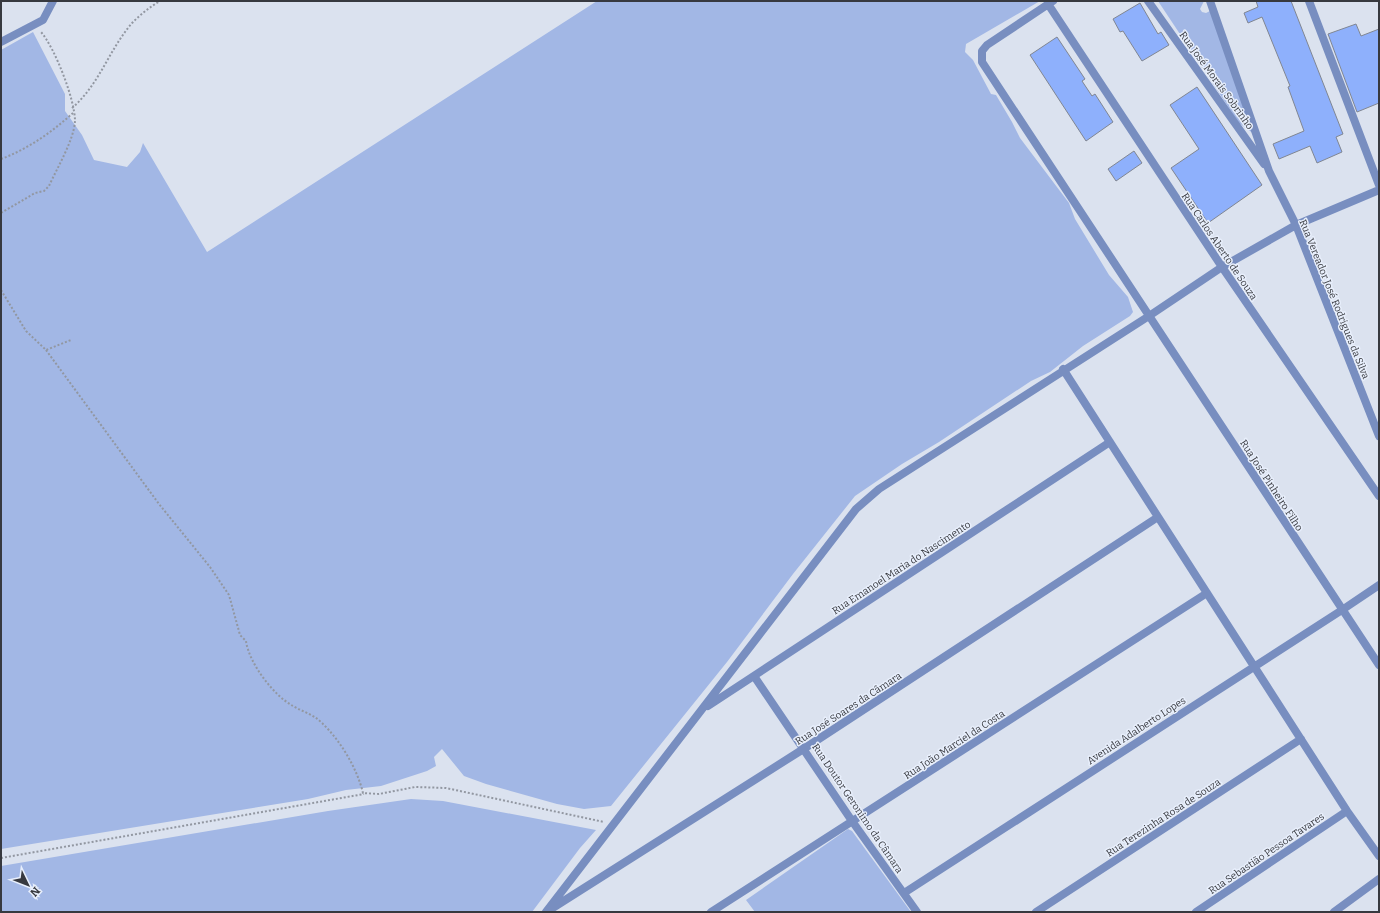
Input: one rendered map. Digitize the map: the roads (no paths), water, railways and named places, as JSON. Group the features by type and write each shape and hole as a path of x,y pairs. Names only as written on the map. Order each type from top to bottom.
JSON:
{"street":[{"path":"1,42 16,32 34,26 43,20 53,1"},
{"name":"Rua José Morais Sobrinho","path":"1148,1 1269,171"},
{"path":"1210,1 1269,171"},
{"path":"1309,1 1379,185"},
{"name":"Rua Carlos Aberto de Souza","path":"1050,3 1222,267 1379,496"},
{"name":"Rua José Pinheiro Filho","path":"1050,3 987,45 982,51 982,62 1379,665"},
{"name":"Rua Vereador José Rodrigues da Silva","path":"1269,171 1296,225 1379,436"},
{"path":"546,912 612,824 703,709 741,656 856,509 879,489 1064,369 1149,316 1222,267 1296,225 1379,190"},
{"path":"1064,369 1347,811 1379,856"},
{"name":"Rua Emanoel Maria do Nascimento","path":"703,709 1110,442"},
{"name":"Rua José Soares da Câmara","path":"546,912 805,748 1158,517"},
{"name":"Avenida Adalberto Lopes","path":"904,892 1379,585"},
{"name":"Rua João Marciel da Costa","path":"711,912 1207,593"},
{"name":"Rua Doutor Geronimo da Câmara","path":"754,676 805,748 852,821 917,912"},
{"name":"Rua Terezinha Rosa de Souza","path":"1036,912 1301,739"},
{"name":"Rua Sebastião Pessoa Tavares","path":"1196,912 1347,811"},
{"path":"1334,912 1379,879"}]}
